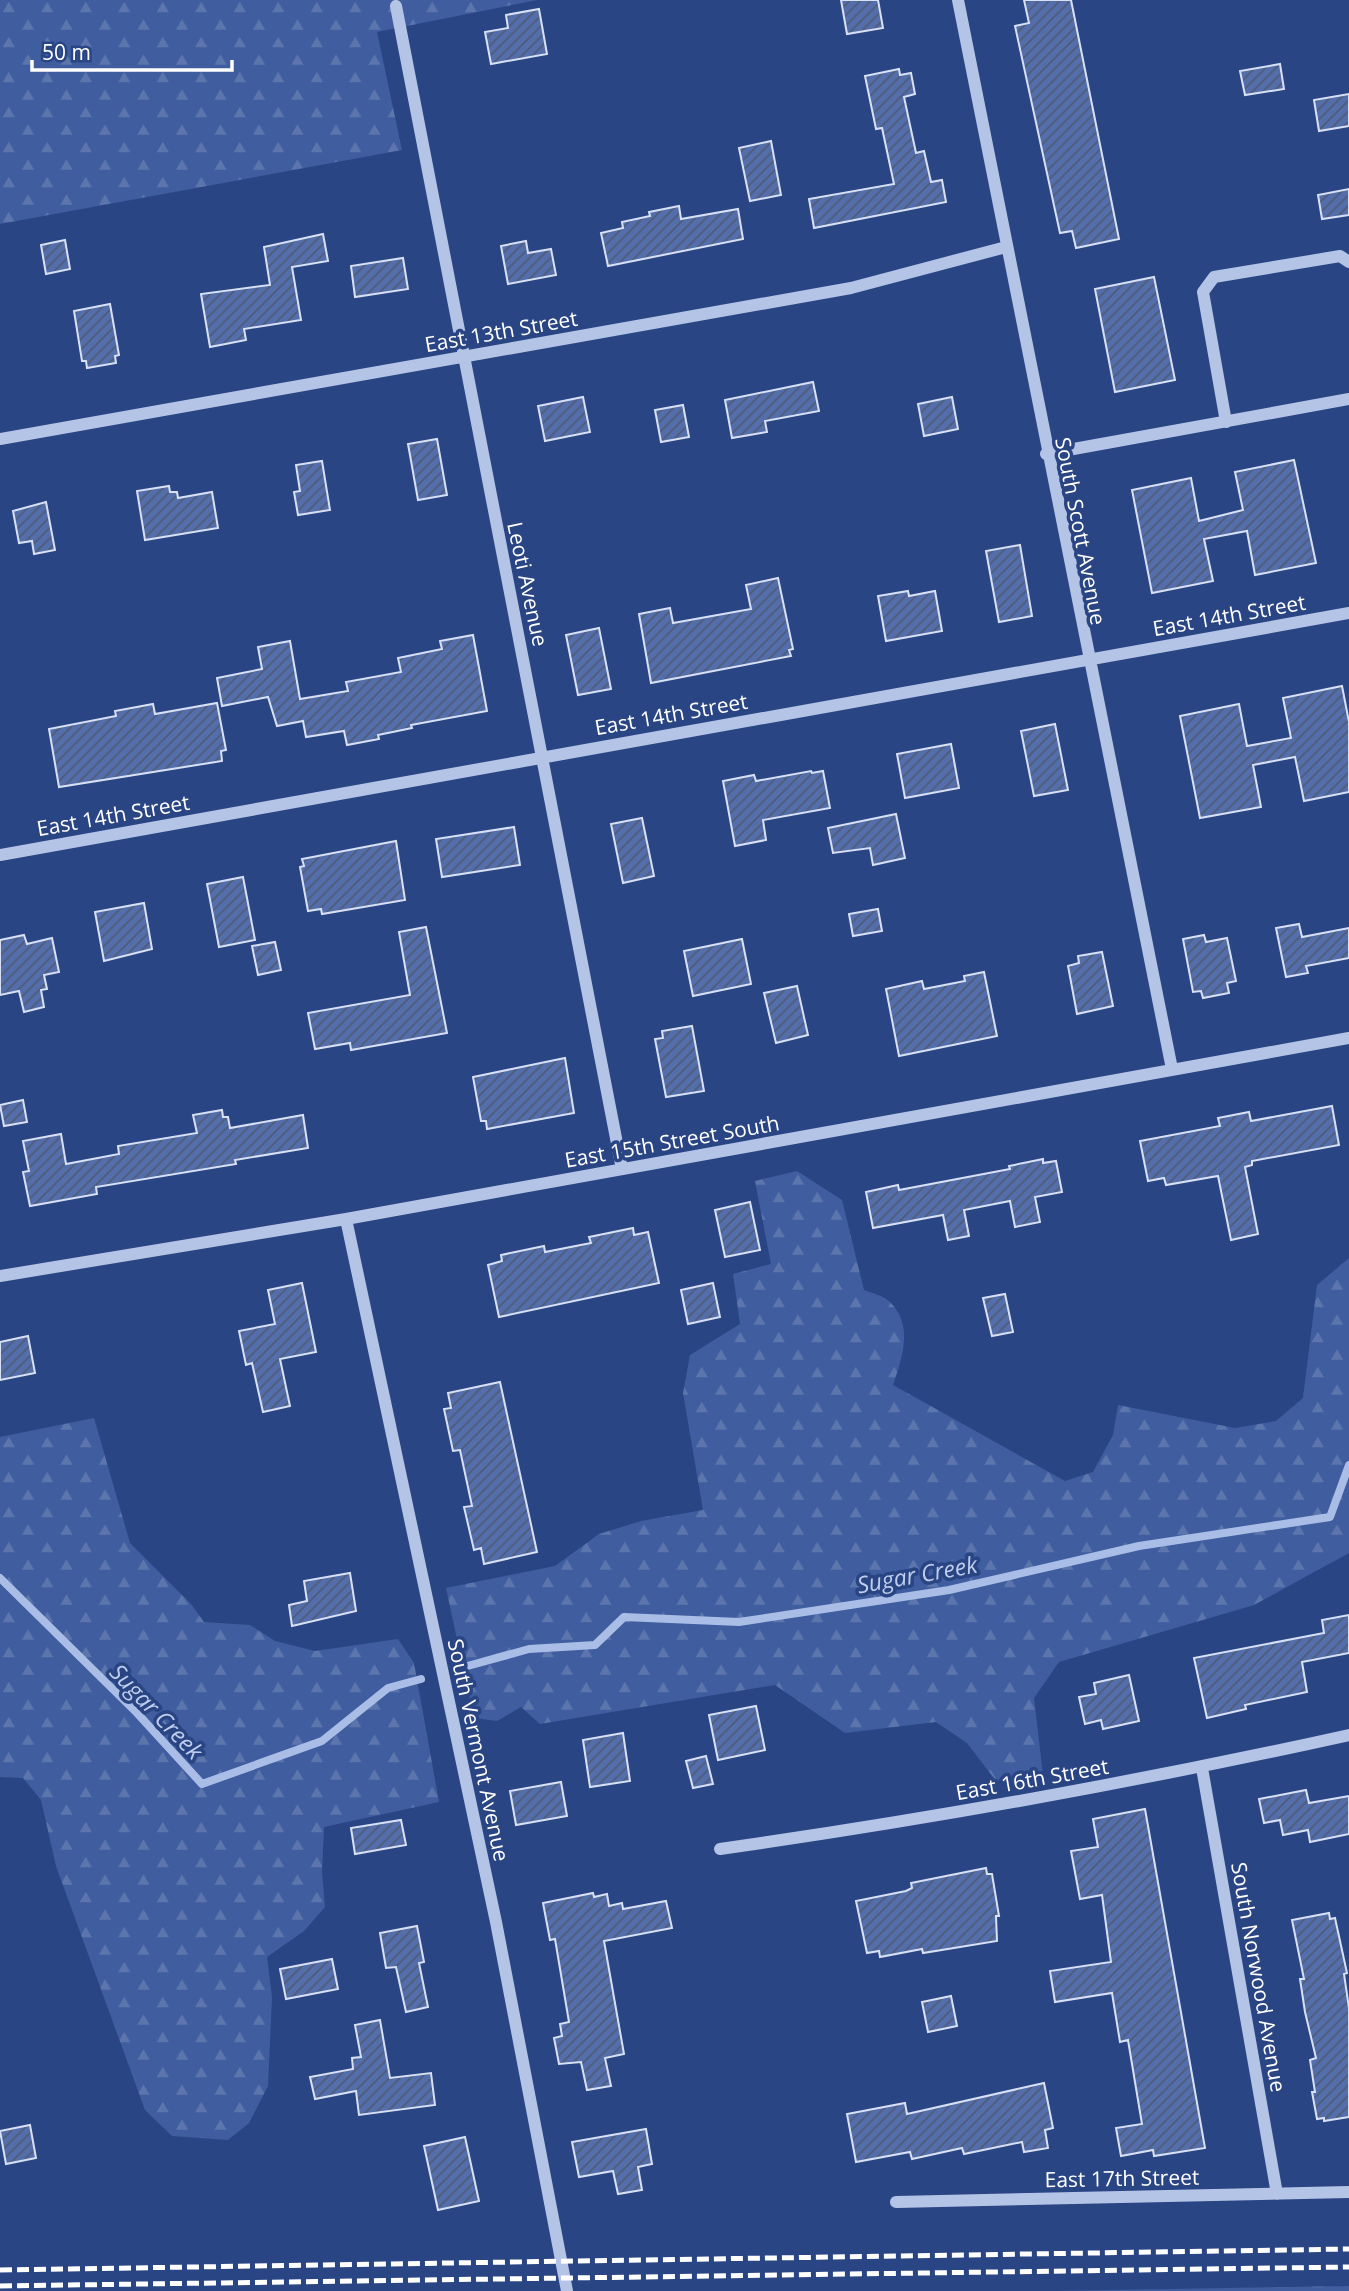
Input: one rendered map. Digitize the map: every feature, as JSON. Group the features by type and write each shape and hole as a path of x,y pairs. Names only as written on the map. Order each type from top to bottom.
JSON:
{"street":[{"name":"South Scott Avenue","path":"958,0 1046,454 1171,1069"},
{"name":"Leoti Avenue","path":"396,6 463,357 544,756 622,1170"},
{"name":"East 13th Street","path":"0,439 850,288 1006,247"},
{"path":"1226,422 1203,292 1214,277 1340,256 1349,262"},
{"path":"1046,454 1349,399"},
{"name":"East 14th Street","path":"0,855 1349,613"},
{"name":"East 15th Street South","path":"0,1276 346,1219 1349,1038"},
{"name":"South Vermont Avenue","path":"346,1219 496,1922 567,2291"},
{"name":"East 16th Street","path":"720,1849 866,1828 1202,1768 1349,1735"},
{"name":"South Norwood Avenue","path":"1202,1768 1278,2194"},
{"name":"East 17th Street","path":"896,2202 1349,2192"}],"green space":[{"path":"0,0 537,0 377,32 402,150 0,224"},
{"path":"797,1171 842,1200 864,1290 887,1300 902,1321 904,1342 893,1385 1065,1481 1093,1472 1113,1435 1118,1405 1235,1428 1276,1421 1303,1398 1317,1285 1349,1258 1349,1553 1254,1605 1059,1662 1034,1698 1043,1775 996,1781 967,1743 936,1722 845,1733 775,1685 540,1724 521,1707 497,1721 474,1718 446,1588 555,1566 599,1534 641,1521 703,1510 683,1393 690,1355 740,1324 733,1274 771,1264 755,1181"},
{"path":"94,1418 130,1543 191,1604 204,1622 250,1625 275,1641 315,1651 398,1639 414,1663 439,1802 324,1827 322,1872 325,1907 304,1931 267,1957 272,1997 268,2086 249,2123 228,2140 172,2136 145,2110 56,1866 41,1800 23,1778 0,1777 0,1437"},
{"path":"1349,2286 1349,2291 1056,2291"}],"building":[{"path":"841,0 878,0 883,28 847,34"},
{"path":"1024,0 1071,0 1119,239 1076,248 1072,231 1060,233 1015,26 1029,23"},
{"path":"539,9 547,54 491,64 485,32 508,28 506,15"},
{"path":"1280,64 1284,89 1245,95 1240,71"},
{"path":"899,69 900,75 911,73 915,94 904,97 916,153 924,151 931,182 942,180 946,202 814,228 809,199 894,184 882,128 876,129 865,76"},
{"path":"1349,94 1349,126 1319,131 1314,100"},
{"path":"771,141 781,195 750,201 739,148"},
{"path":"1349,189 1349,215 1322,219 1318,195"},
{"path":"679,206 681,219 738,209 743,239 608,266 601,233 623,228 622,222 650,216 649,212"},
{"path":"323,234 328,261 292,267 301,320 244,329 246,340 210,347 201,294 270,285 264,247"},
{"path":"65,240 70,269 46,274 41,245"},
{"path":"526,241 528,253 551,249 556,275 508,284 501,246"},
{"path":"403,258 408,289 355,297 351,266"},
{"path":"1154,277 1175,380 1115,392 1095,289"},
{"path":"110,304 119,355 115,356 116,363 87,368 86,361 82,361 74,311"},
{"path":"813,382 819,411 765,421 767,432 732,438 725,400"},
{"path":"583,397 590,432 545,441 538,406"},
{"path":"952,397 958,429 924,436 918,404"},
{"path":"683,405 689,437 661,442 655,410"},
{"path":"437,439 447,495 418,500 408,444"},
{"path":"1294,460 1316,563 1255,575 1247,531 1204,539 1213,581 1152,593 1132,490 1191,478 1199,521 1243,510 1235,472"},
{"path":"322,461 330,510 298,515 294,492 300,491 296,465"},
{"path":"169,486 170,492 177,492 178,498 212,492 218,528 145,540 137,491"},
{"path":"46,502 55,550 34,554 32,541 19,543 13,511"},
{"path":"1020,545 1032,616 999,622 986,551"},
{"path":"778,578 793,649 789,650 791,656 651,683 639,614 670,608 673,623 751,609 746,585"},
{"path":"908,591 909,596 935,591 942,631 886,641 878,596"},
{"path":"599,628 611,689 578,695 566,635"},
{"path":"473,635 487,711 411,725 412,728 378,735 379,739 347,745 344,731 306,737 303,721 277,726 268,697 222,706 217,678 262,669 258,647 290,641 300,699 348,691 346,682 401,672 398,658 442,649 440,641"},
{"path":"1342,686 1349,722 1349,792 1304,801 1295,757 1253,765 1261,807 1200,818 1180,716 1239,704 1247,746 1291,738 1283,698"},
{"path":"217,703 226,750 221,751 222,761 59,787 49,729 116,716 115,711 153,704 155,714"},
{"path":"1055,724 1068,790 1034,796 1021,731"},
{"path":"951,744 959,788 905,798 897,754"},
{"path":"823,771 830,808 763,820 766,840 735,846 723,781 754,775 756,781"},
{"path":"896,814 905,858 873,865 870,848 833,853 828,828"},
{"path":"642,818 654,876 623,883 611,824"},
{"path":"514,827 520,865 442,877 436,839"},
{"path":"396,841 405,900 322,914 321,909 308,911 300,867 304,866 302,859"},
{"path":"243,877 255,940 219,947 207,884"},
{"path":"144,903 152,949 104,961 95,912"},
{"path":"878,909 882,931 853,936 849,914"},
{"path":"1299,924 1302,937 1349,928 1349,958 1306,966 1308,973 1286,977 1276,928"},
{"path":"426,927 447,1033 351,1050 350,1043 315,1049 308,1013 410,995 399,932"},
{"path":"24,935 27,944 52,938 59,972 44,975 47,989 41,990 44,1007 24,1012 19,991 0,995 0,940"},
{"path":"1204,935 1206,942 1227,938 1236,981 1227,983 1229,993 1203,998 1201,991 1193,992 1183,939"},
{"path":"742,939 751,984 693,996 684,951"},
{"path":"275,942 281,970 258,975 252,946"},
{"path":"1102,952 1113,1006 1077,1014 1068,966 1079,963 1078,956"},
{"path":"984,972 997,1036 899,1056 886,989 922,981 924,989 965,981 964,976"},
{"path":"797,986 808,1035 776,1043 764,993"},
{"path":"692,1026 704,1091 666,1097 655,1039 663,1038 662,1031"},
{"path":"565,1058 574,1113 487,1129 486,1121 481,1121 473,1077"},
{"path":"23,1100 27,1122 4,1126 0,1105"},
{"path":"1332,1106 1339,1145 1252,1161 1252,1165 1245,1167 1258,1234 1231,1240 1218,1176 1166,1185 1164,1178 1148,1181 1140,1141 1220,1126 1218,1118 1249,1112 1251,1121"},
{"path":"222,1110 223,1117 228,1117 230,1128 303,1115 308,1148 235,1160 236,1164 96,1187 97,1194 30,1206 23,1172 29,1171 23,1141 61,1134 66,1164 119,1154 118,1146 197,1133 193,1115"},
{"path":"1043,1159 1043,1163 1056,1161 1062,1192 1035,1197 1040,1222 1015,1227 1010,1201 964,1210 969,1236 948,1240 943,1215 873,1228 866,1192 898,1185 899,1190 1010,1169 1009,1166"},
{"path":"750,1202 760,1250 725,1257 715,1210"},
{"path":"633,1228 634,1235 648,1232 659,1283 499,1317 488,1265 502,1261 501,1255 544,1246 545,1252 591,1243 589,1237"},
{"path":"302,1283 316,1352 280,1359 290,1406 263,1412 252,1363 246,1365 239,1331 275,1324 268,1290"},
{"path":"713,1283 720,1317 688,1324 681,1290"},
{"path":"1005,1294 1013,1332 992,1336 983,1298"},
{"path":"28,1336 35,1373 0,1380 0,1342"},
{"path":"500,1382 537,1552 484,1564 481,1548 474,1550 464,1507 472,1506 460,1450 453,1451 444,1409 451,1408 448,1393"},
{"path":"350,1573 356,1611 292,1626 289,1605 307,1601 304,1581"},
{"path":"1349,1615 1349,1653 1302,1662 1307,1692 1245,1705 1246,1709 1207,1718 1194,1658 1324,1633 1322,1620"},
{"path":"1129,1675 1139,1721 1103,1729 1101,1720 1085,1724 1079,1697 1096,1694 1094,1683"},
{"path":"756,1706 765,1750 718,1760 709,1715"},
{"path":"623,1733 630,1781 590,1787 583,1740"},
{"path":"706,1756 713,1784 693,1788 686,1761"},
{"path":"561,1782 567,1816 516,1825 510,1791"},
{"path":"1306,1790 1309,1803 1349,1796 1349,1834 1310,1842 1308,1830 1283,1835 1280,1820 1264,1823 1259,1799"},
{"path":"1145,1809 1205,2148 1154,2156 1153,2150 1121,2156 1116,2128 1142,2124 1128,2040 1120,2042 1112,1993 1055,2002 1050,1971 1111,1962 1102,1895 1080,1899 1071,1851 1098,1847 1093,1819"},
{"path":"401,1820 406,1845 355,1854 351,1828"},
{"path":"986,1868 987,1874 992,1874 999,1916 996,1916 997,1941 923,1953 922,1949 880,1957 879,1951 867,1953 856,1901 906,1891 912,1888 911,1883"},
{"path":"593,1893 594,1897 607,1894 609,1906 622,1903 623,1909 666,1901 672,1928 604,1941 624,2054 605,2058 611,2086 587,2090 581,2062 559,2064 554,2038 562,2036 560,2024 569,2022 555,1939 550,1940 543,1903"},
{"path":"1329,1913 1330,1919 1335,1918 1347,1973 1344,1974 1349,2008 1349,2117 1324,2121 1324,2118 1317,2119 1312,2092 1315,2092 1310,2060 1316,2058 1305,2012 1300,1979 1304,1979 1292,1920"},
{"path":"417,1926 424,1962 419,1963 428,2007 406,2012 396,1967 386,1968 380,1933"},
{"path":"332,1959 338,1989 286,1999 280,1969"},
{"path":"951,1996 957,2026 928,2032 922,2002"},
{"path":"380,2020 390,2078 431,2073 435,2105 359,2115 356,2091 315,2099 310,2077 353,2069 352,2058 361,2057 355,2025"},
{"path":"1044,2083 1053,2128 1045,2130 1048,2148 1024,2152 1022,2142 964,2154 962,2148 912,2159 910,2152 856,2162 847,2114 905,2103 907,2114"},
{"path":"30,2125 36,2158 6,2164 0,2131"},
{"path":"646,2129 652,2164 638,2167 642,2190 618,2194 613,2171 579,2177 572,2142"},
{"path":"465,2137 479,2201 438,2210 424,2146"}],"waterway":[{"name":"Sugar Creek","path":"464,1667 529,1649 595,1645 624,1617 739,1622 949,1590 1139,1546 1330,1517 1349,1465"},
{"name":"Sugar Creek","path":"0,1578 137,1713 202,1784 322,1741 388,1688 421,1679"}],"railway":[{"path":"0,2270 1349,2249"},
{"path":"0,2286 1349,2267"}]}
